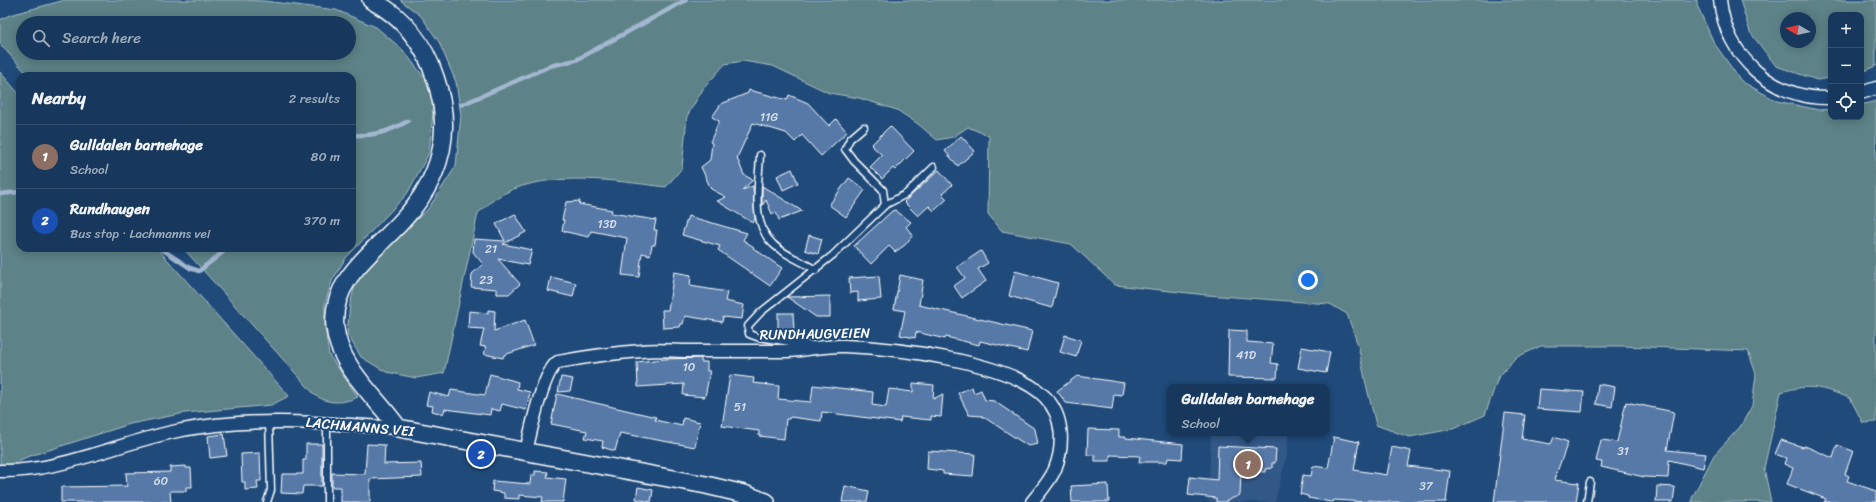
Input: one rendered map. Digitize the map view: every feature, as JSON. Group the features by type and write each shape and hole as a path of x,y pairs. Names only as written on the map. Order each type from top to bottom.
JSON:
{"street":[{"path":"371,0 397,18 411,33 425,53 438,85 443,116 442,148 430,183 416,205 402,222 351,274 343,287 335,311 335,327 344,356 360,382 386,411 398,428"},
{"path":"1720,0 1729,37 1745,61 1755,71 1776,86 1795,94 1809,97 1828,98"},
{"path":"1864,92 1876,88"},
{"name":"RUNDHAUGVEIEN","path":"526,452 545,384 553,365 558,362 642,351 792,351 819,347 886,348 972,364 1011,376 1044,396 1056,413 1061,437 1060,450 1054,470 1032,502"},
{"name":"LACHMANNS VEI","path":"0,471 25,470 54,465 176,431 215,424 269,421 327,423 398,428 706,485 744,494 766,502"}],"lane":[{"path":"864,127 850,139 844,149 883,190 885,205"},
{"path":"760,155 759,222 765,236 774,245 816,270"},
{"path":"819,347 758,337 749,334 748,326 761,312 816,270 833,255 885,205 906,194 934,167"},
{"path":"267,502 271,490 269,421"},
{"path":"327,423 327,502"},
{"path":"1587,502 1590,482"}],"shaded area":[{"path":"1211,436 1288,436 1287,455 1275,502 1208,502"}],"green space":[{"path":"65,0 242,0 264,1 336,10 350,16 16,16 16,60 356,60 356,18 376,27 403,50 427,81 434,103 429,153 407,194 356,247 356,72 25,72 0,44 0,20 10,15"},
{"path":"400,0 1697,0 1697,5 1714,43 1741,81 1777,101 1819,110 1828,109 1828,120 1864,120 1864,104 1876,101 1876,422 1863,423 1850,398 1824,389 1809,387 1781,392 1764,468 1771,502 1692,502 1692,498 1714,455 1740,427 1752,406 1756,374 1748,351 1622,346 1541,346 1515,358 1498,378 1485,415 1453,429 1409,437 1376,425 1358,345 1347,314 1330,304 1207,295 1115,285 1071,244 1002,231 988,214 989,136 968,127 953,137 937,140 918,124 897,110 859,98 829,93 773,66 743,61 725,64 703,89 687,116 682,168 666,187 605,180 563,179 523,186 501,195 478,213 444,373 416,378 386,372 361,357 347,334 350,304 357,278 377,255 428,209 456,166 461,115 456,82 439,42 421,16"},
{"path":"1740,0 1876,0 1876,66 1864,71 1864,12 1828,12 1828,78 1817,80 1776,66 1750,32"},
{"path":"0,72 16,90 16,252 161,252 289,396 271,405 185,413 130,424 27,457 0,469"},
{"path":"187,252 352,252 345,259 332,281 325,304 325,328 329,355 358,397 342,402 331,402 315,395"}],"building":[{"path":"749,90 787,100 789,95 808,103 829,126 836,119 847,132 821,156 802,135 795,142 786,133 753,123 737,158 744,175 753,180 742,190 753,186 755,219 753,223 717,201 726,197 711,189 701,167 710,160 712,143 710,142 719,121 712,117 721,104 748,93"},
{"path":"890,126 914,151 895,170 893,168 882,179 870,167 882,155 871,145"},
{"path":"961,136 975,151 958,166 945,151"},
{"path":"792,169 798,183 783,190 777,176"},
{"path":"939,170 952,185 942,194 947,199 934,211 929,206 918,216 904,202"},
{"path":"849,178 865,190 846,217 829,205"},
{"path":"762,186 802,211 779,220 776,212 772,214 766,200 762,206"},
{"path":"580,201 579,204 612,210 611,213 656,220 654,230 657,230 655,245 652,245 650,255 642,253 639,277 622,275 627,238 591,231 589,237 562,231 564,220 562,220 566,202"},
{"path":"895,210 911,222 906,227 913,235 905,245 895,252 889,246 871,264 854,246 892,211"},
{"path":"515,214 526,232 503,244 532,250 528,265 498,259 520,284 509,294 497,294 497,289 471,287 472,274 483,264 473,252 474,239 505,241 496,224"},
{"path":"688,216 747,233 743,240 782,268 770,286 718,250 720,246 682,235"},
{"path":"809,235 822,239 818,254 805,250"},
{"path":"981,251 988,263 978,269 986,281 962,298 954,286 965,278 957,267"},
{"path":"1015,271 1058,283 1052,308 1009,296"},
{"path":"674,272 691,275 690,286 727,292 725,301 744,305 742,319 723,317 722,322 685,316 683,324 681,324 680,327 663,328 662,310 668,310"},
{"path":"900,275 923,280 919,305 1032,331 1027,352 980,341 979,345 916,332 915,338 900,335 905,311 894,309"},
{"path":"879,276 881,299 858,301 858,292 850,293 849,278"},
{"path":"551,277 576,283 573,297 548,291"},
{"path":"830,296 830,317 816,317 787,297"},
{"path":"488,310 495,311 494,331 525,320 534,345 504,355 503,358 484,354 486,347 480,346 484,329 468,328 469,311 488,313"},
{"path":"778,313 793,313 794,330 778,330"},
{"path":"1229,330 1247,331 1247,342 1273,344 1271,363 1278,364 1277,378 1228,377"},
{"path":"1065,335 1081,340 1076,357 1060,352"},
{"path":"1302,347 1330,352 1326,373 1298,368"},
{"path":"701,358 701,362 707,362 707,371 710,371 705,397 683,395 684,384 638,387 637,362 664,359"},
{"path":"490,374 518,382 517,389 530,392 526,410 502,404 500,411 491,409 490,415 445,409 443,414 432,411 433,406 426,405 429,392 449,397 451,390 485,395"},
{"path":"730,375 754,378 753,383 779,386 778,399 811,402 813,385 873,392 872,405 886,407 889,389 913,392 913,383 934,385 933,399 943,394 941,417 931,416 931,420 901,417 900,422 822,412 821,421 790,417 789,419 786,419 784,439 759,436 759,431 722,426"},
{"path":"1077,376 1124,383 1122,395 1114,394 1112,409 1066,403 1057,391"},
{"path":"561,377 573,379 570,391 558,392"},
{"path":"1598,384 1615,387 1612,407 1596,404"},
{"path":"972,387 974,393 981,390 985,400 994,401 1035,429 1038,444 1028,446 982,416 969,415 958,393"},
{"path":"1539,389 1584,392 1582,412 1537,409"},
{"path":"557,394 656,417 655,420 682,426 683,418 700,422 695,447 620,433 615,451 602,447 603,441 585,438 587,431 551,424"},
{"path":"1626,402 1674,412 1667,450 1706,454 1703,468 1669,460 1668,478 1644,477 1601,467 1602,462 1596,461 1601,440 1617,442"},
{"path":"1505,413 1525,415 1522,439 1551,444 1554,437 1568,442 1554,480 1579,483 1576,502 1494,502"},
{"path":"1088,429 1119,430 1119,437 1183,444 1182,459 1168,458 1167,462 1139,462 1140,456 1110,455 1110,461 1095,461 1095,455 1087,455"},
{"path":"224,434 227,456 210,458 208,436"},
{"path":"1334,437 1359,442 1354,470 1387,475 1392,447 1411,451 1408,466 1450,471 1446,502 1383,502 1368,500 1367,502 1334,500 1331,502 1308,498 1308,496 1300,494 1303,475 1311,476 1313,466 1328,468"},
{"path":"1781,440 1803,447 1805,446 1833,458 1837,445 1853,451 1845,474 1849,476 1847,481 1876,491 1876,502 1824,502 1826,499 1787,484 1793,468 1784,464 1786,458 1775,454"},
{"path":"306,444 322,444 322,486 303,486 302,494 281,493 282,474 303,474 303,460 306,460"},
{"path":"367,444 385,445 384,464 421,463 422,477 370,479 370,502 341,502 341,487 332,487 332,473 365,474"},
{"path":"1218,446 1276,449 1275,463 1272,463 1272,468 1265,469 1265,472 1241,471 1240,495 1224,502 1216,502 1216,498 1188,495 1190,477 1217,480"},
{"path":"928,451 975,454 973,476 943,474 943,471 927,469"},
{"path":"260,453 261,481 257,481 258,489 245,490 245,482 242,482 241,454"},
{"path":"186,466 186,468 191,468 192,487 186,487 186,491 170,491 171,502 61,502 61,487 127,486 126,473 170,472 170,467"},
{"path":"535,471 548,472 547,477 566,479 563,502 542,502 543,497 519,495 519,499 504,498 504,493 492,491 493,481 530,484 531,475 535,475"},
{"path":"1108,484 1109,502 1072,502 1071,486"},
{"path":"845,486 869,491 867,502 842,502"},
{"path":"1657,486 1675,487 1673,502 1656,502"},
{"path":"638,487 653,490 651,502 636,499"}],"waterway":[{"path":"461,105 550,66 576,60 686,0"},
{"path":"356,135 368,135 381,132 394,128 408,121"},
{"path":"0,194 16,192"},
{"path":"166,252 190,268 199,271 223,252"}],"place":[{"name":"Rundhaugen","path":"481,454"},
{"name":"Gulldalen barnehage","path":"1248,464"}]}
